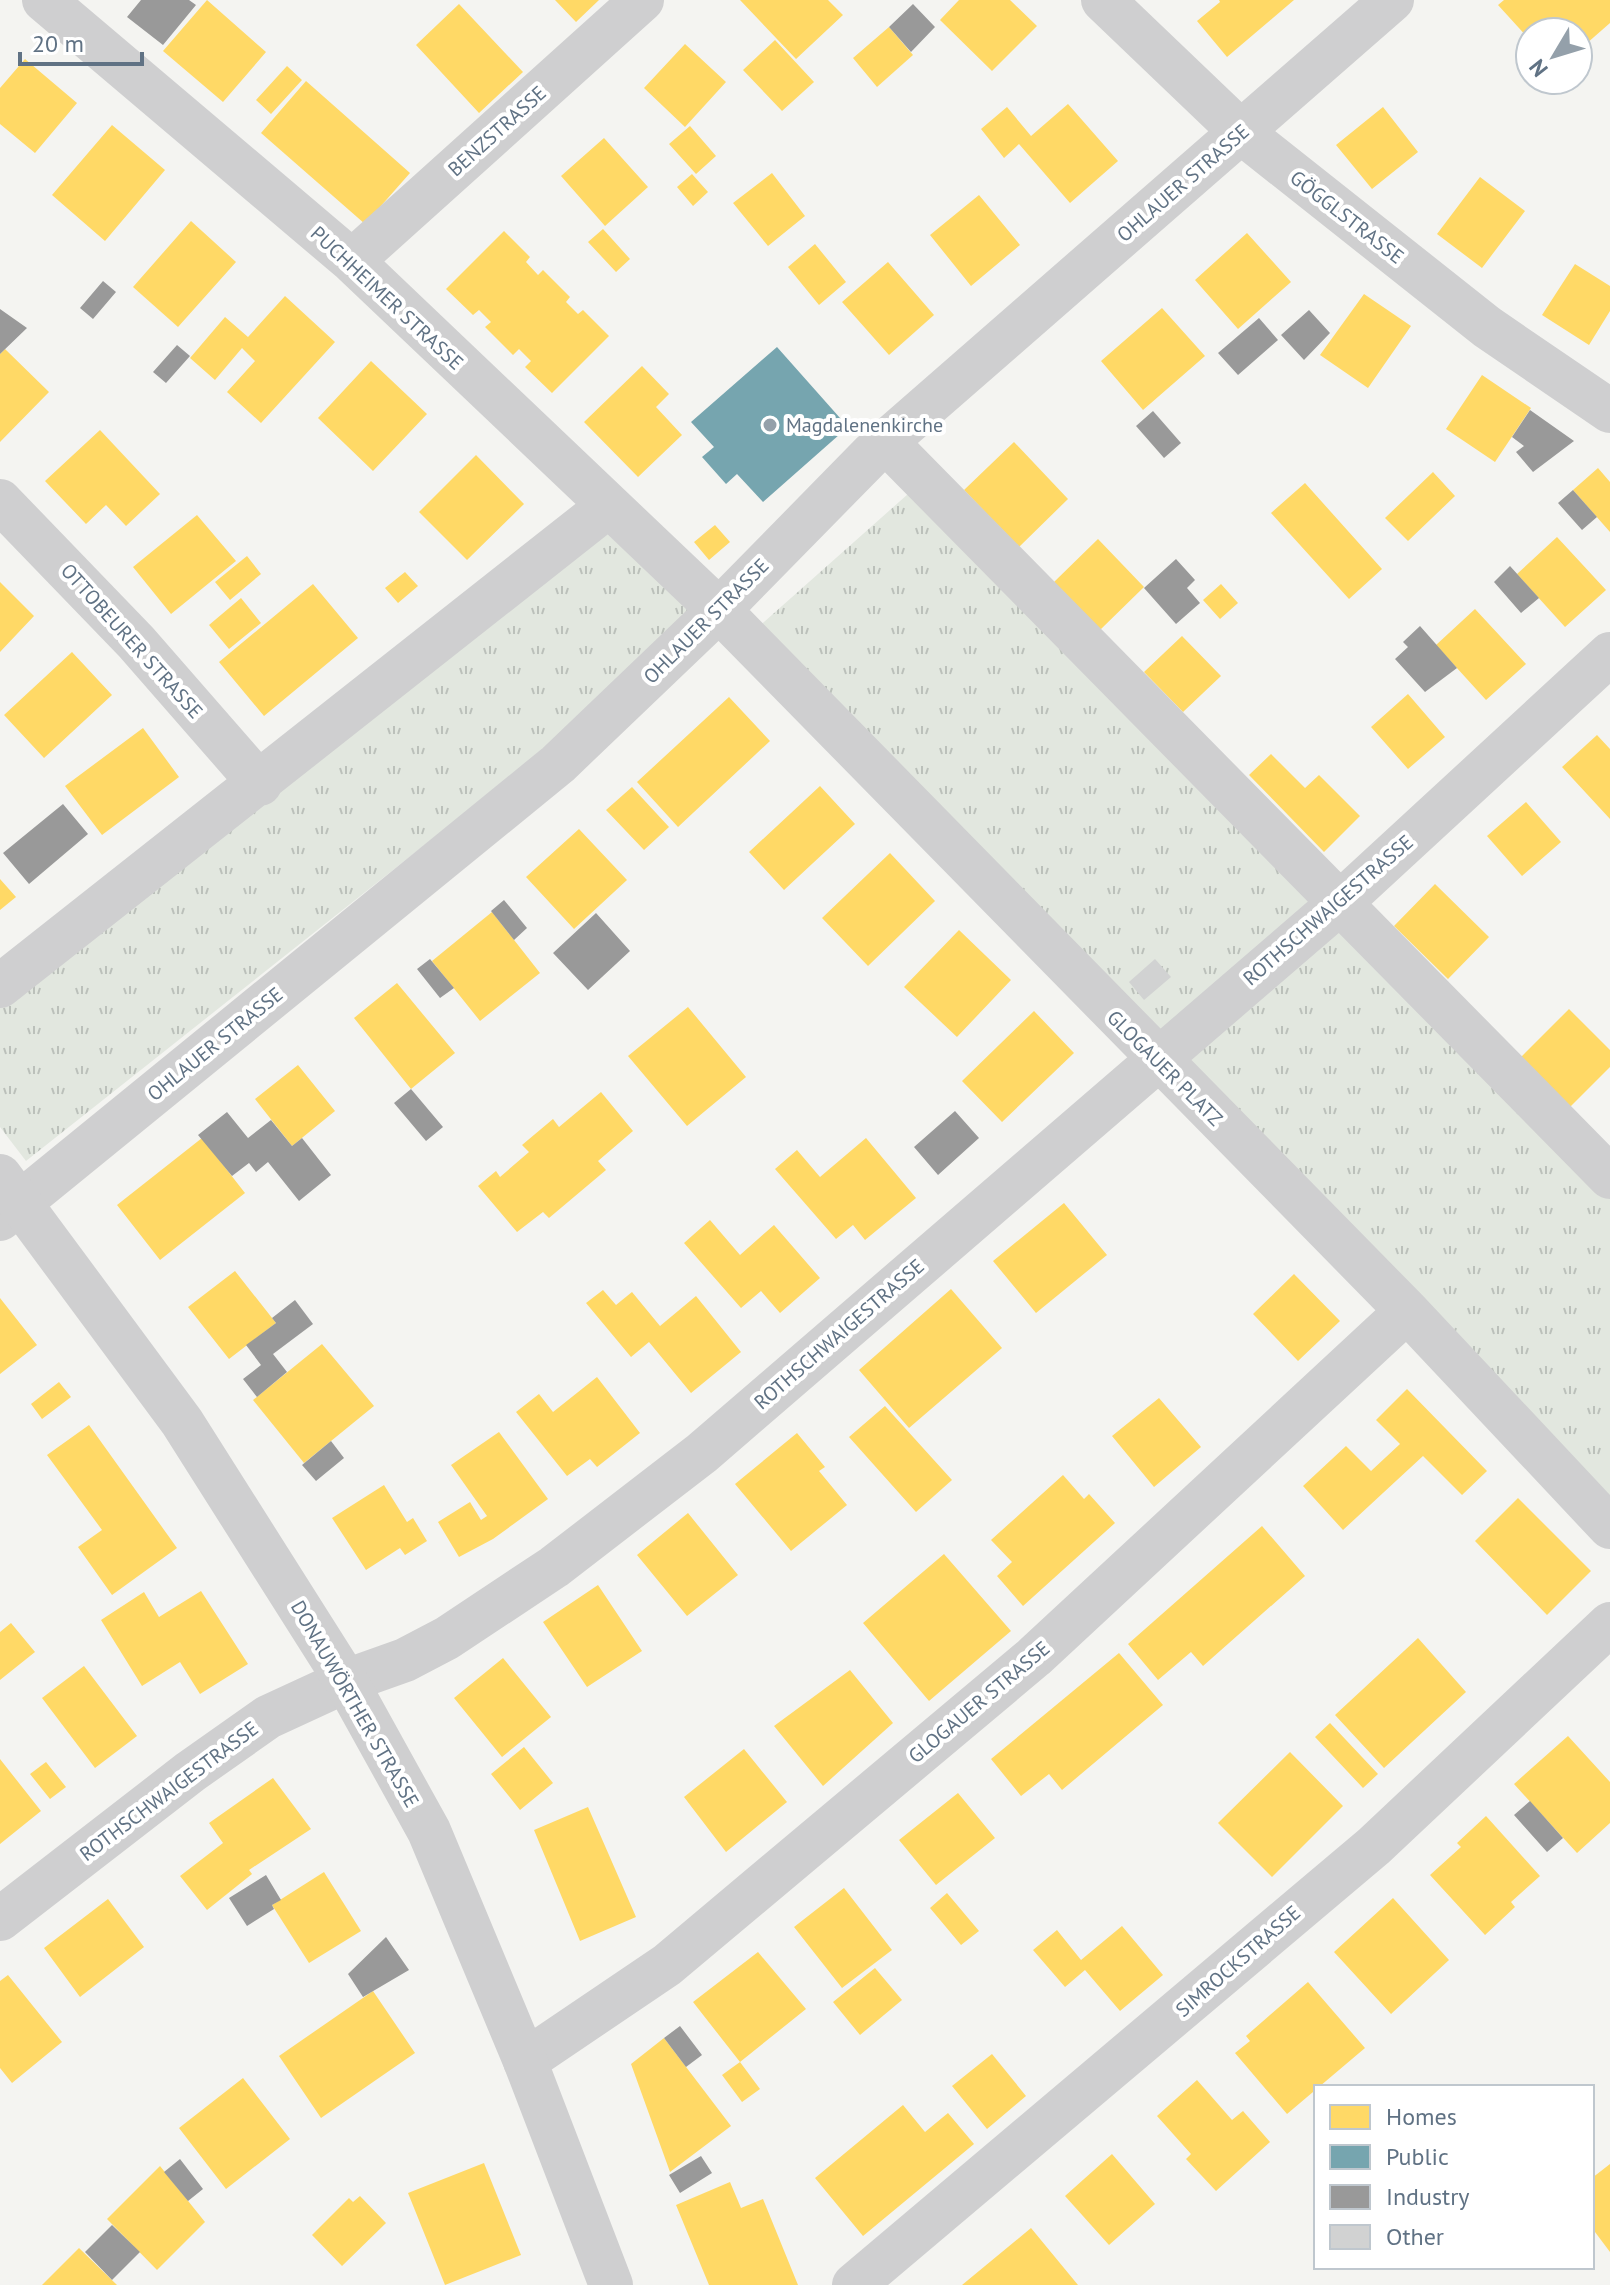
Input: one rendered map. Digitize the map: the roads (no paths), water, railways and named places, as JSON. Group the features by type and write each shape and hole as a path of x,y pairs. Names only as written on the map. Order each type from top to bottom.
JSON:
{"street":[{"name":"PUCHHEIMER STRASSE","path":"44,0 352,261 607,507 719,610"},
{"name":"BENZSTRASSE","path":"352,261 642,0"},
{"name":"GÖGGLSTRASSE","path":"1103,0 1241,132 1487,327 1610,411"},
{"name":"OHLAUER STRASSE","path":"7,1199 558,764 887,443 1392,0"},
{"path":"887,443 1341,902 1602,1155"},
{"name":"OTTOBEURER STRASSE","path":"0,501 136,642 260,784"},
{"path":"0,986 260,784 607,507"},
{"name":"GLOGAUER PLATZ","path":"719,610 1407,1311 1610,1527"},
{"name":"ROTHSCHWAIGESTRASSE","path":"0,1919 190,1772 268,1717 346,1681 405,1660 447,1638 554,1567 702,1453 1341,902 1610,654"},
{"name":"DONAUWÖRTHER STRASSE","path":"7,1199 182,1422 346,1681 429,1831 525,2061 611,2285"},
{"name":"GLOGAUER STRASSE","path":"525,2061 667,1965 1034,1657 1407,1311"},
{"name":"SIMROCKSTRASSE","path":"854,2285 1374,1846 1610,1624"}],"place":[{"name":"Magdalenenkirche","path":"770,425"}]}
